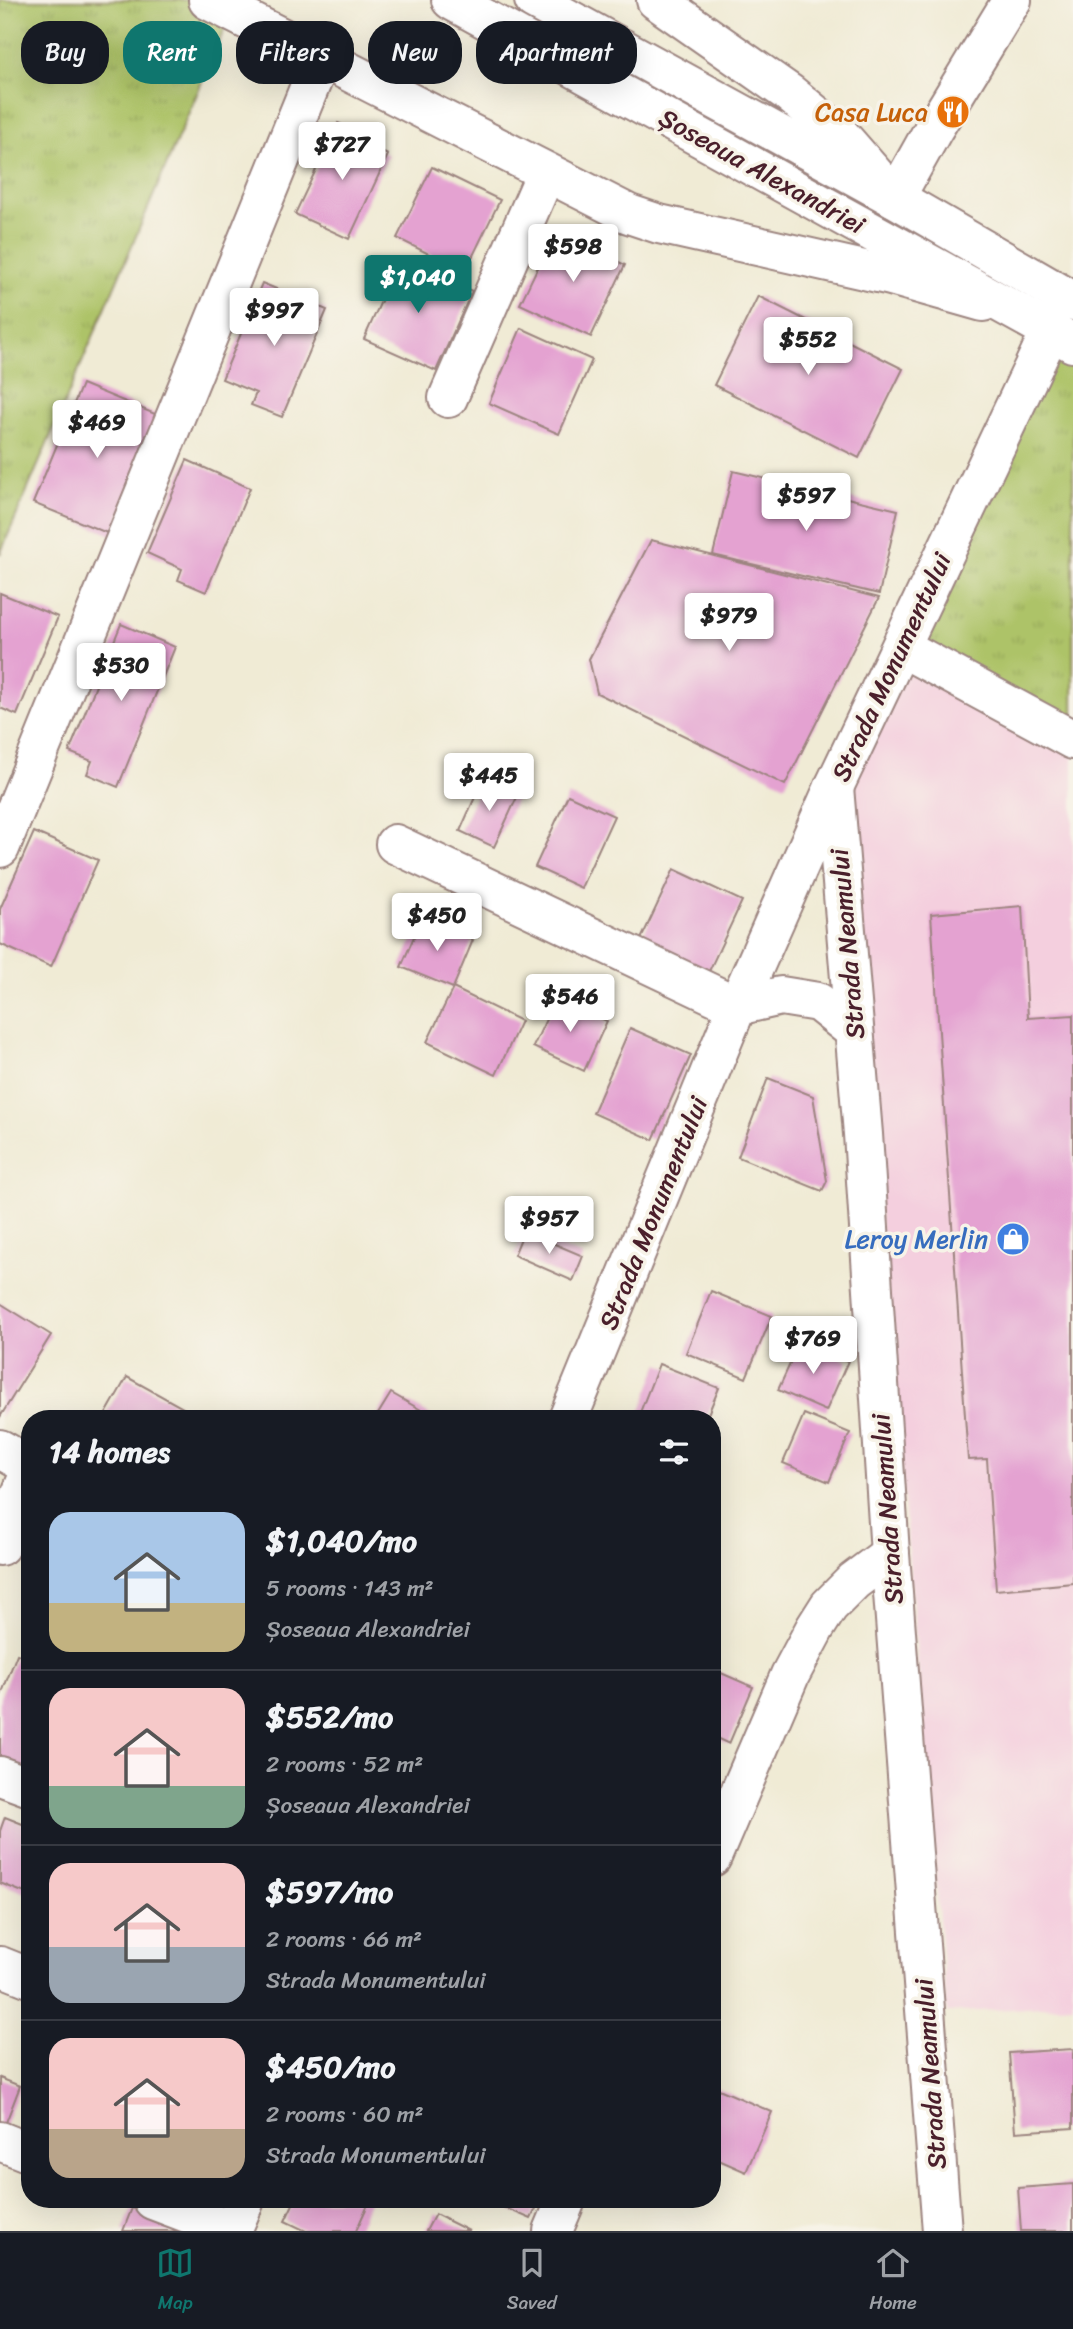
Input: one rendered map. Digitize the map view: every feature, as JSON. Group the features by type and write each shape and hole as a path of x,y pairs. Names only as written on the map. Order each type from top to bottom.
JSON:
{"street":[{"path":"208,0 248,21"},
{"name":"Șoseaua Alexandriei","path":"451,0 1054,321"},
{"path":"534,0 895,198 1054,321"},
{"path":"895,198 1012,0"},
{"path":"668,3 830,127 895,198"},
{"path":"354,76 629,214 659,224 891,276 1054,321"},
{"path":"0,848 311,84"},
{"path":"449,398 546,173"},
{"name":"Strada Monumentului","path":"572,1410 737,1006 834,787 1054,321"},
{"path":"901,648 1073,740"},
{"name":"Strada Neamului","path":"834,787 863,1134 890,1554 942,2231"},
{"path":"395,844 737,1006 781,996 818,1002 853,1030"},
{"path":"0,1449 21,1461"},
{"path":"0,1546 21,1494"},
{"path":"721,1836 790,1675 815,1628 829,1606 854,1581 890,1554"},
{"path":"0,1776 21,1784"},
{"path":"0,1966 21,1974"},
{"path":"0,2141 21,2149"},
{"path":"173,2208 232,2231 242,2208"},
{"path":"553,2231 563,2208"}],"shaded area":[{"path":"901,647 1073,742 1073,2005 947,2013 846,810"}],"green space":[{"path":"0,0 237,0 222,35 222,21 123,21 123,84 201,84 0,554"},
{"path":"1051,330 1073,343 1073,740 901,647"}],"building":[{"path":"338,123 372,139 369,146 388,155 349,239 295,214"},
{"path":"432,167 500,200 465,272 397,238"},
{"path":"555,231 625,265 591,337 520,304"},
{"path":"400,259 472,291 436,371 364,339"},
{"path":"262,283 327,310 282,417 251,405 256,393 222,379"},
{"path":"758,296 903,369 859,458 714,385"},
{"path":"521,328 592,360 559,434 489,403"},
{"path":"82,384 160,416 112,535 33,503"},
{"path":"187,460 250,488 206,592 178,580 182,569 147,553"},
{"path":"733,471 898,510 879,594 713,555"},
{"path":"651,540 879,598 785,785 597,693 589,659"},
{"path":"0,593 58,617 17,715 0,708"},
{"path":"121,624 175,647 118,787 87,774 92,761 69,752"},
{"path":"483,779 518,795 494,847 460,831"},
{"path":"568,795 614,816 581,888 535,867"},
{"path":"34,832 98,860 51,967 0,944 0,909"},
{"path":"674,869 742,901 703,984 635,952"},
{"name":"Leroy Merlin","path":"1022,906 1028,1018 1073,1015 1073,1583 996,1590 987,1459 968,1460 931,914"},
{"path":"422,918 473,940 453,988 401,967"},
{"path":"453,988 521,1021 496,1075 427,1042"},
{"path":"556,998 607,1021 584,1071 533,1047"},
{"path":"630,1028 691,1055 653,1140 593,1113"},
{"path":"768,1078 813,1096 827,1181 822,1191 738,1157"},
{"path":"524,1231 583,1256 573,1281 514,1255"},
{"path":"711,1291 772,1316 746,1378 686,1353"},
{"path":"0,1303 51,1335 0,1417"},
{"path":"801,1340 848,1361 826,1411 778,1390"},
{"path":"659,1364 719,1388 710,1410 641,1410"},
{"path":"127,1377 187,1410 108,1410"},
{"path":"391,1393 421,1410 381,1410"},
{"path":"804,1414 850,1433 829,1482 783,1463"},
{"path":"17,1654 21,1656 21,1767 0,1759 0,1698"},
{"path":"721,1673 753,1687 729,1744 721,1740"},
{"path":"5,1817 21,1823 21,1891 0,1883 0,1831"},
{"path":"1073,2049 1073,2128 1015,2132 1009,2053"},
{"path":"0,2078 20,2086 0,2138"},
{"path":"721,2090 772,2112 746,2172 721,2161"},
{"path":"1073,2184 1073,2231 1021,2231 1018,2188"},
{"path":"132,2208 186,2231 123,2231"},
{"path":"291,2208 366,2208 356,2231 306,2231 285,2221"},
{"path":"506,2208 536,2208 531,2219"},
{"path":"435,2214 469,2231 426,2231"}],"place":[{"name":"Casa Luca","path":"953,112"},
{"name":"Leroy Merlin","path":"1013,1239"}]}
